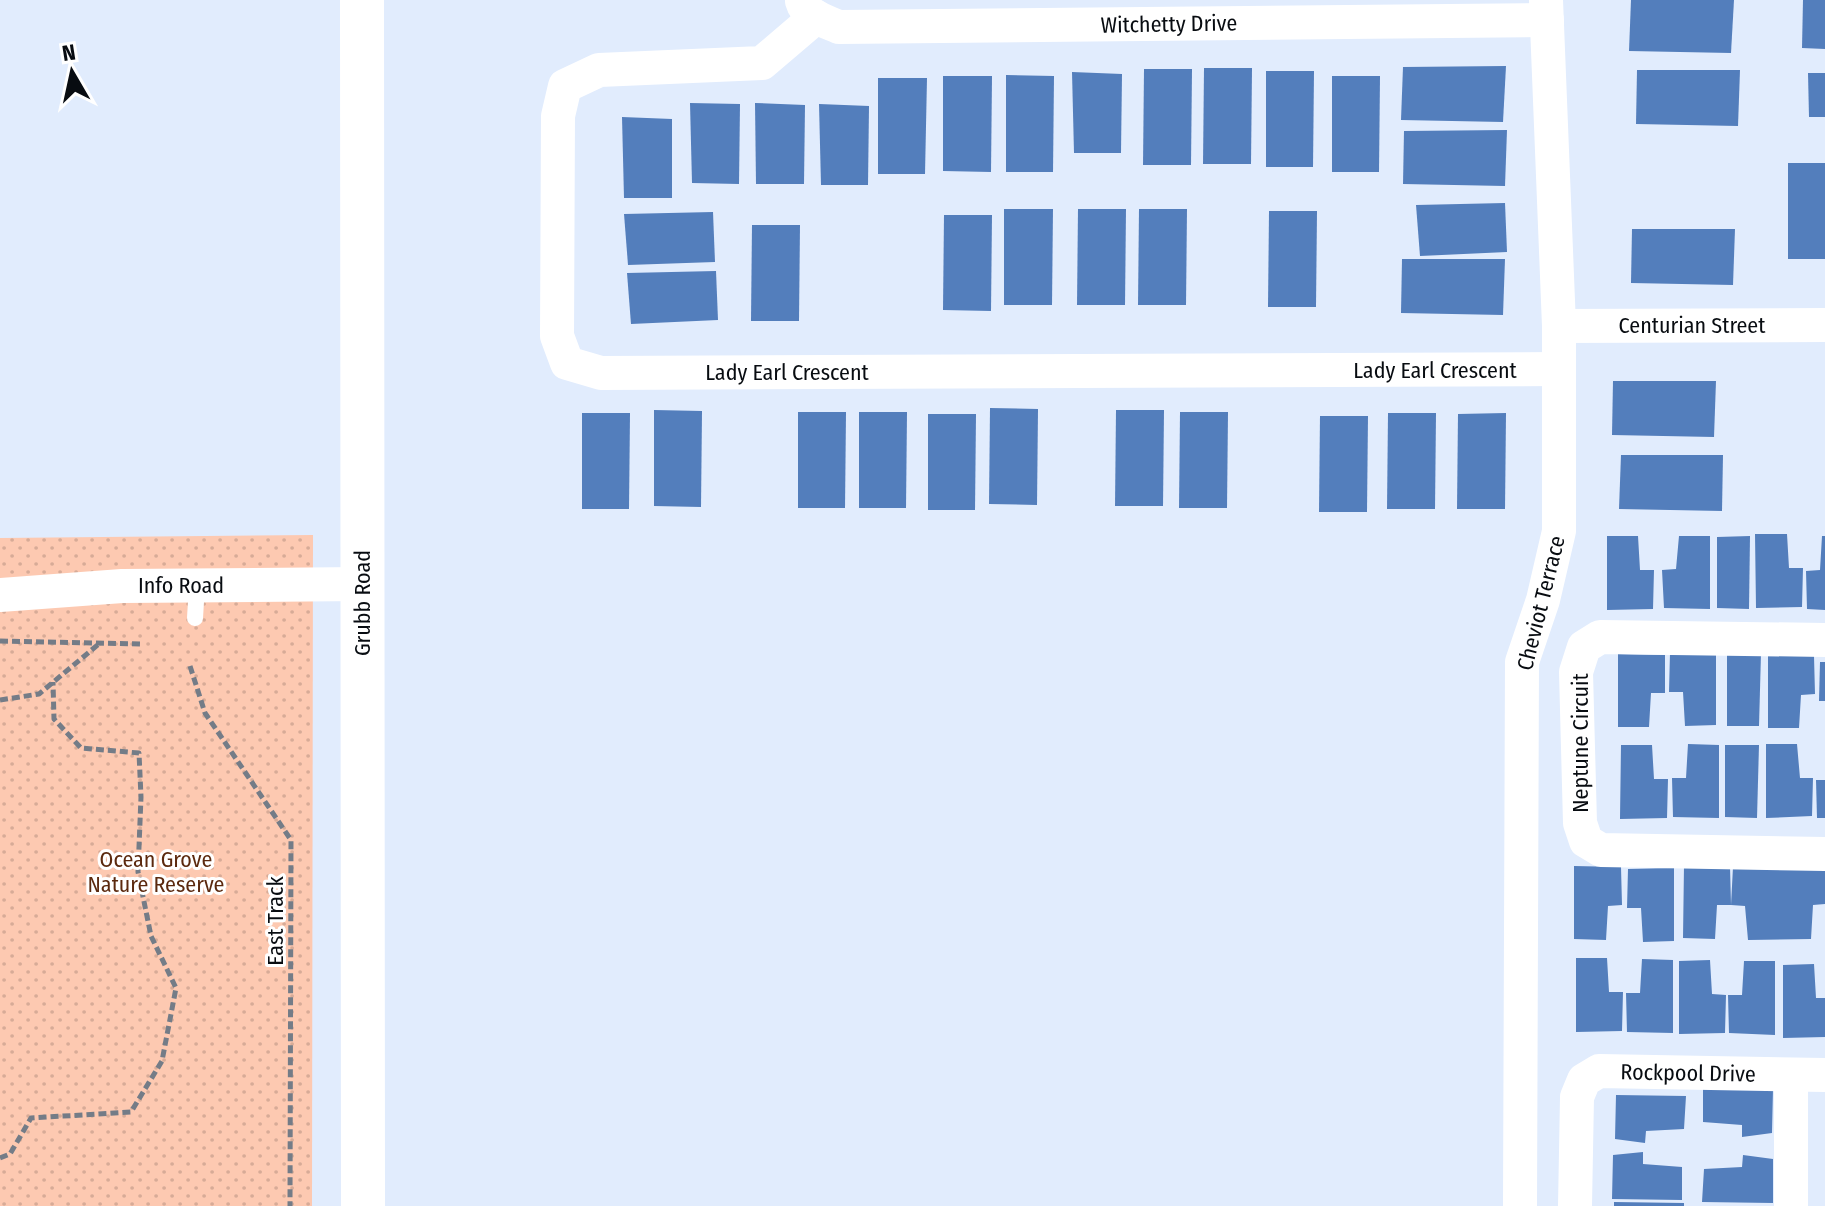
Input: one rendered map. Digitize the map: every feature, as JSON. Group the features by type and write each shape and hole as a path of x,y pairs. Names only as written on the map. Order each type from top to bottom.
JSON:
{"main road":[{"name":"Grubb Road","path":"362,0 363,1206"}],"street":[{"name":"Witchetty Drive","path":"809,9 839,27 1198,12 1546,10"},
{"name":"Lady Earl Crescent","path":"809,9 762,63 599,70 565,86 558,116 557,336 567,363 601,373 1558,369"},
{"name":"Cheviot Terrace","path":"1520,1206 1522,662 1543,600 1559,531 1559,326 1546,10"},
{"name":"Centurian Street","path":"1559,326 1825,325"},
{"name":"Info Road","path":"0,595 122,586 196,601 362,584"},
{"name":"Neptune Circuit","path":"1825,640 1600,637 1584,647 1576,672 1580,823 1586,841 1601,850 1825,854"},
{"name":"Rockpool Drive","path":"1575,1206 1577,1097 1584,1080 1599,1071 1825,1075"},
{"path":"1791,1075 1791,1206"}],"path":[{"path":"0,641 143,644"},
{"path":"0,700 39,694 101,642"},
{"name":"East Track","path":"190,666 205,713 291,840 290,1206"},
{"path":"0,1158 10,1154 31,1118 131,1112 162,1061 176,988 151,936 138,872 139,753 81,748 54,719 53,682"}],"green space":[{"name":"Ocean Grove Nature Reserve","path":"313,535 312,1206 0,1206 0,538"}],"building":[{"path":"1631,0 1734,0 1731,53 1629,51"},
{"path":"1803,0 1825,0 1825,49 1802,48"},
{"path":"1506,66 1503,122 1401,120 1403,67"},
{"path":"1204,68 1252,68 1251,164 1203,164"},
{"path":"1144,69 1192,69 1191,165 1143,165"},
{"path":"1637,70 1740,70 1738,126 1636,124"},
{"path":"1266,71 1314,71 1313,167 1266,167"},
{"path":"1072,72 1122,74 1121,153 1074,153"},
{"path":"1808,73 1825,73 1825,117 1809,117"},
{"path":"1006,75 1054,76 1053,172 1006,172"},
{"path":"943,76 992,76 991,172 943,171"},
{"path":"1332,76 1380,76 1379,172 1332,172"},
{"path":"878,78 927,78 925,174 878,174"},
{"path":"690,103 740,104 739,184 692,183"},
{"path":"755,103 805,105 804,184 756,184"},
{"path":"819,104 869,106 868,185 821,185"},
{"path":"622,117 672,119 672,198 624,198"},
{"path":"1507,130 1505,186 1403,184 1404,131"},
{"path":"1788,163 1825,163 1825,259 1788,259"},
{"path":"1505,203 1507,252 1420,256 1416,205"},
{"path":"1004,209 1053,209 1052,305 1004,305"},
{"path":"1078,209 1126,209 1125,305 1077,305"},
{"path":"1139,209 1187,209 1186,305 1138,305"},
{"path":"1269,211 1317,211 1316,307 1268,307"},
{"path":"713,212 715,262 628,265 624,214"},
{"path":"944,215 992,215 991,311 943,310"},
{"path":"752,225 800,225 799,321 751,321"},
{"path":"1632,229 1735,229 1733,285 1631,283"},
{"path":"1402,259 1505,259 1503,315 1401,313"},
{"path":"716,271 718,320 631,324 627,273"},
{"path":"1613,381 1716,381 1714,437 1612,435"},
{"path":"990,408 1038,409 1037,505 989,504"},
{"path":"654,410 702,411 701,507 654,506"},
{"path":"1116,410 1164,410 1163,506 1115,506"},
{"path":"798,412 846,412 845,508 798,508"},
{"path":"859,412 907,412 906,508 859,508"},
{"path":"1180,412 1228,412 1227,508 1179,508"},
{"path":"582,413 630,413 629,509 582,509"},
{"path":"1388,413 1436,413 1435,509 1387,509"},
{"path":"1506,413 1505,509 1457,509 1458,414"},
{"path":"928,414 976,414 975,510 928,510"},
{"path":"1320,416 1368,416 1367,512 1319,512"},
{"path":"1621,455 1723,455 1722,511 1619,509"},
{"path":"1755,534 1787,534 1789,568 1803,568 1802,607 1756,608"},
{"path":"1607,536 1638,536 1640,570 1654,570 1653,609 1607,610"},
{"path":"1679,536 1710,536 1710,609 1664,608 1662,570 1676,569"},
{"path":"1750,536 1749,609 1717,608 1717,537"},
{"path":"1822,536 1825,536 1825,610 1807,609 1806,571 1820,570"},
{"path":"1716,652 1716,725 1685,726 1683,692 1669,692 1670,653"},
{"path":"1761,653 1759,726 1727,726 1727,654"},
{"path":"1618,654 1665,655 1665,693 1651,693 1649,727 1618,727"},
{"path":"1768,654 1814,656 1815,694 1801,695 1799,728 1768,728"},
{"path":"1820,662 1825,662 1825,701 1819,701"},
{"path":"1688,744 1719,745 1719,818 1673,817 1672,778 1686,778"},
{"path":"1766,744 1797,744 1800,778 1813,778 1812,816 1766,818"},
{"path":"1621,745 1652,745 1654,779 1668,779 1667,818 1620,819"},
{"path":"1725,745 1759,745 1757,818 1725,817"},
{"path":"1816,780 1825,780 1825,818 1817,818"},
{"path":"1684,865 1730,866 1731,905 1717,905 1715,939 1683,938"},
{"path":"1574,866 1621,867 1622,905 1608,906 1606,940 1574,939"},
{"path":"1825,866 1825,904 1813,905 1811,939 1748,940 1745,906 1731,905 1733,867"},
{"path":"1674,868 1674,941 1643,942 1641,908 1627,908 1628,869"},
{"path":"1576,958 1607,958 1609,992 1623,992 1622,1031 1576,1032"},
{"path":"1642,959 1673,960 1673,1033 1627,1032 1626,993 1640,993"},
{"path":"1710,960 1712,994 1726,995 1725,1033 1679,1034 1679,961"},
{"path":"1744,961 1775,961 1775,1035 1729,1033 1728,995 1742,995"},
{"path":"1814,964 1816,998 1825,998 1825,1037 1783,1038 1783,965"},
{"path":"1703,1088 1773,1089 1772,1133 1742,1137 1742,1125 1703,1122"},
{"path":"1616,1095 1686,1096 1684,1129 1646,1131 1645,1143 1615,1139"},
{"path":"1643,1152 1643,1164 1682,1167 1682,1200 1612,1199 1613,1155"},
{"path":"1743,1155 1773,1159 1773,1203 1702,1202 1704,1169 1742,1167"},
{"path":"1614,1202 1684,1203 1684,1206 1614,1206"}]}
